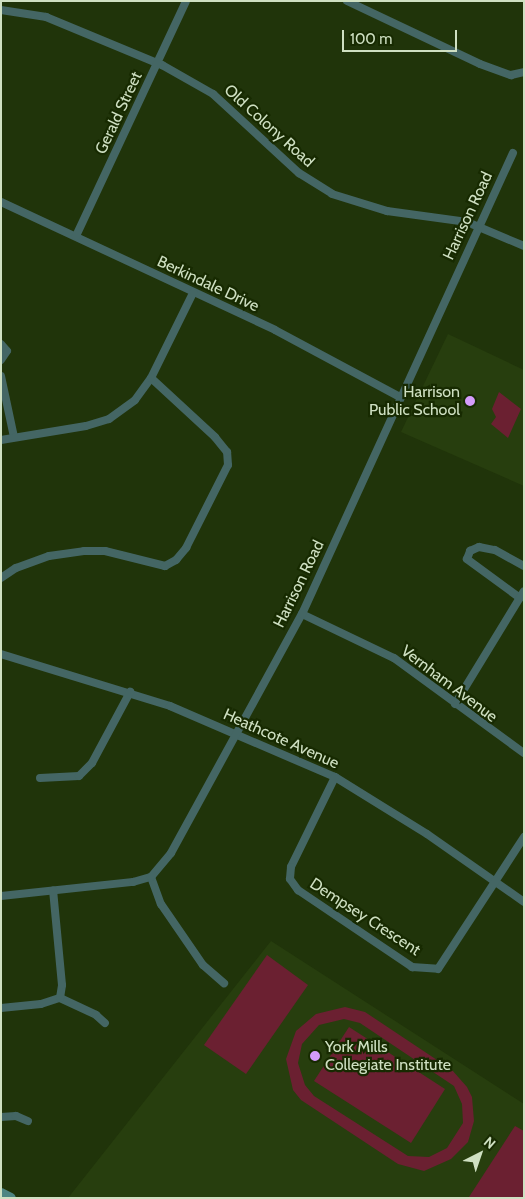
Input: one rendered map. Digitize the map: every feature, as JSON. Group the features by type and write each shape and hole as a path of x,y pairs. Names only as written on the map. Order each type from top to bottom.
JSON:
{"main road":[{"path":"1,1193 11,1198"}],"street":[{"name":"Gerald Street","path":"76,236 186,1"},
{"path":"348,1 480,64 512,75 524,72"},
{"name":"Old Colony Road","path":"1,10 46,17 158,63 213,94 299,173 332,194 387,211 442,216 479,225 524,246"},
{"name":"Harrison Road","path":"151,877 171,854 302,614 512,153"},
{"name":"Berkindale Drive","path":"1,202 76,236 192,293 275,330 400,397"},
{"path":"1,440 86,426 109,419 135,400 151,378 192,293"},
{"path":"1,344 7,351 1,360"},
{"path":"1,376 14,437"},
{"path":"1,578 16,568 49,556 84,550 105,551 165,566 176,560 186,548 228,465 227,452 215,437 151,378"},
{"path":"454,704 522,594 467,559 470,551 479,547 495,550 524,566"},
{"name":"Vernham Avenue","path":"302,614 394,658 454,704 524,753"},
{"name":"Heathcote Avenue","path":"1,654 130,692 236,732 335,777 426,834 524,902"},
{"path":"40,778 79,776 92,763 130,692"},
{"name":"Dempsey Crescent","path":"335,777 292,867 290,879 298,890 412,967 438,969 494,881"},
{"path":"494,881 524,837"},
{"path":"1,896 133,882 151,877 166,912 203,964 224,984"},
{"path":"53,890 62,985 60,998"},
{"path":"1,1008 60,998 96,1015 105,1024"},
{"path":"1,1117 16,1116 28,1121"}],"shaded area":[{"name":"Harrison Public School","path":"448,334 524,370 524,486 401,432"},
{"path":"499,392 521,409 508,438 491,424 496,417 492,409"},
{"name":"York Mills Collegiate Institute","path":"271,941 524,1104 524,1198 68,1198"},
{"path":"267,955 308,985 246,1074 204,1045"},
{"path":"345,1007 365,1012 452,1070 467,1087 472,1097 474,1121 468,1142 451,1159 424,1171 398,1164 301,1100 293,1090 286,1059 296,1031 316,1014","holes":["344,1019 360,1023 454,1086 462,1104 463,1123 447,1148 429,1157 408,1156 314,1096 305,1085 298,1063 302,1044 319,1025"]},
{"path":"349,1027 445,1089 411,1143 314,1081"},
{"path":"515,1126 524,1131 524,1198 469,1197"}],"place":[{"name":"Harrison Public School","path":"470,401"},
{"name":"York Mills Collegiate Institute","path":"315,1056"}]}
